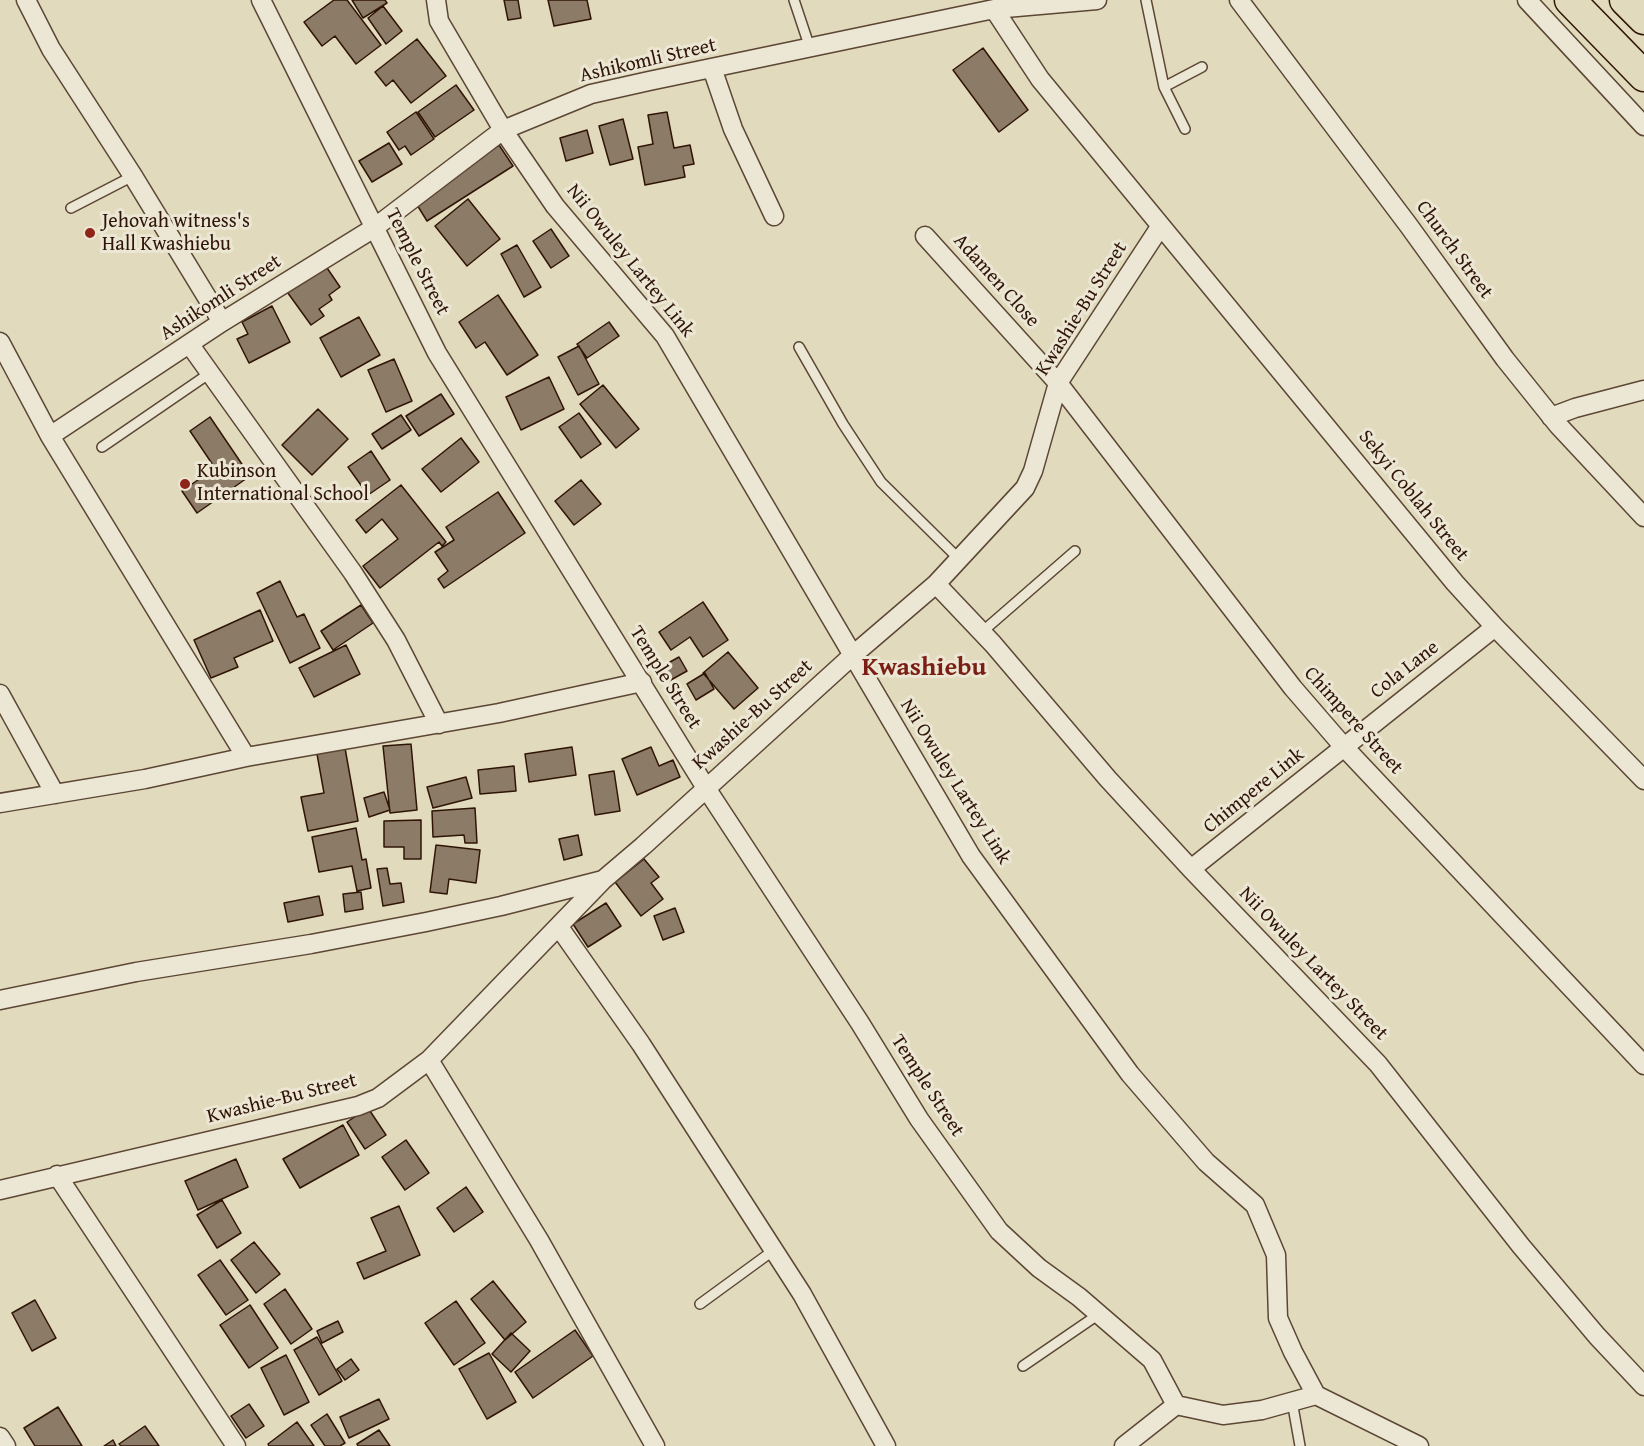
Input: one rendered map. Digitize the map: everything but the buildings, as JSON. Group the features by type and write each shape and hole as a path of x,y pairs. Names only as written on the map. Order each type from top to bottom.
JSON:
{"highway":[{"path":"1570,0 1644,76"},
{"path":"1625,0 1644,18"}],"street":[{"path":"26,0 51,49 133,176 222,322"},
{"name":"Temple Street","path":"261,0 437,353 706,788 854,1013 919,1119 999,1231 1039,1268 1079,1297 1152,1360 1176,1405"},
{"name":"Nii Owuley Lartey Link","path":"436,0 439,21 503,130 555,206 665,336 971,856 1130,1074 1206,1162 1254,1205 1276,1255 1278,1318 1293,1352 1317,1395"},
{"name":"Ashikomli Street","path":"50,436 222,322 374,228 503,130 591,94 994,9 1097,0"},
{"name":"Church Street","path":"1239,0 1409,225 1505,359 1551,417 1644,517"},
{"path":"1527,0 1644,126"},
{"path":"994,9 1040,79 1160,228"},
{"path":"712,68 733,129 774,216"},
{"name":"Kwashie-Bu Street","path":"0,1190 358,1106 378,1098 429,1060 603,880 852,656 936,584 1025,488 1033,471 1058,383 1160,228"},
{"name":"Sekyi Coblah Street","path":"1160,228 1455,583 1644,780"},
{"name":"Adamen Close","path":"925,236 1058,383"},
{"path":"0,342 50,436 246,757"},
{"path":"190,345 353,573 396,640 439,724"},
{"name":"Chimpere Street","path":"1058,383 1293,688 1344,747 1644,1065"},
{"path":"1551,417 1575,408 1644,390"},
{"name":"Nii Owuley Lartey Street","path":"936,584 982,632 1108,779 1378,1065 1521,1246 1597,1336 1644,1386"},
{"name":"Cola Lane","path":"1344,747 1495,627"},
{"path":"0,803 145,779 246,757 439,724 642,682"},
{"path":"0,694 55,794"},
{"name":"Chimpere Link","path":"1191,869 1344,747"},
{"path":"0,1000 136,972 311,944 426,922 603,880"},
{"path":"559,927 641,1044 802,1294 886,1446"},
{"path":"429,1060 539,1240 656,1446"},
{"path":"57,1175 236,1446"},
{"path":"1124,1446 1176,1405 1223,1415 1262,1410 1317,1395 1419,1446"},
{"path":"0,1437 6,1446"}],"lane":[{"path":"794,0 810,48"},
{"path":"1146,0 1164,87 1185,129"},
{"path":"1164,87 1202,67"},
{"path":"71,208 133,176"},
{"path":"799,347 843,424 881,482 959,559"},
{"path":"102,447 210,373"},
{"path":"982,632 1075,551"},
{"path":"700,1304 774,1250"},
{"path":"1023,1366 1099,1314"},
{"path":"1293,1401 1300,1446"}],"place":[{"name":"Jehovah witness's Hall Kwashiebu","path":"90,233"},
{"name":"Kubinson International School","path":"185,484"}],"district":[{"name":"Kwashiebu","path":"924,668"}]}
